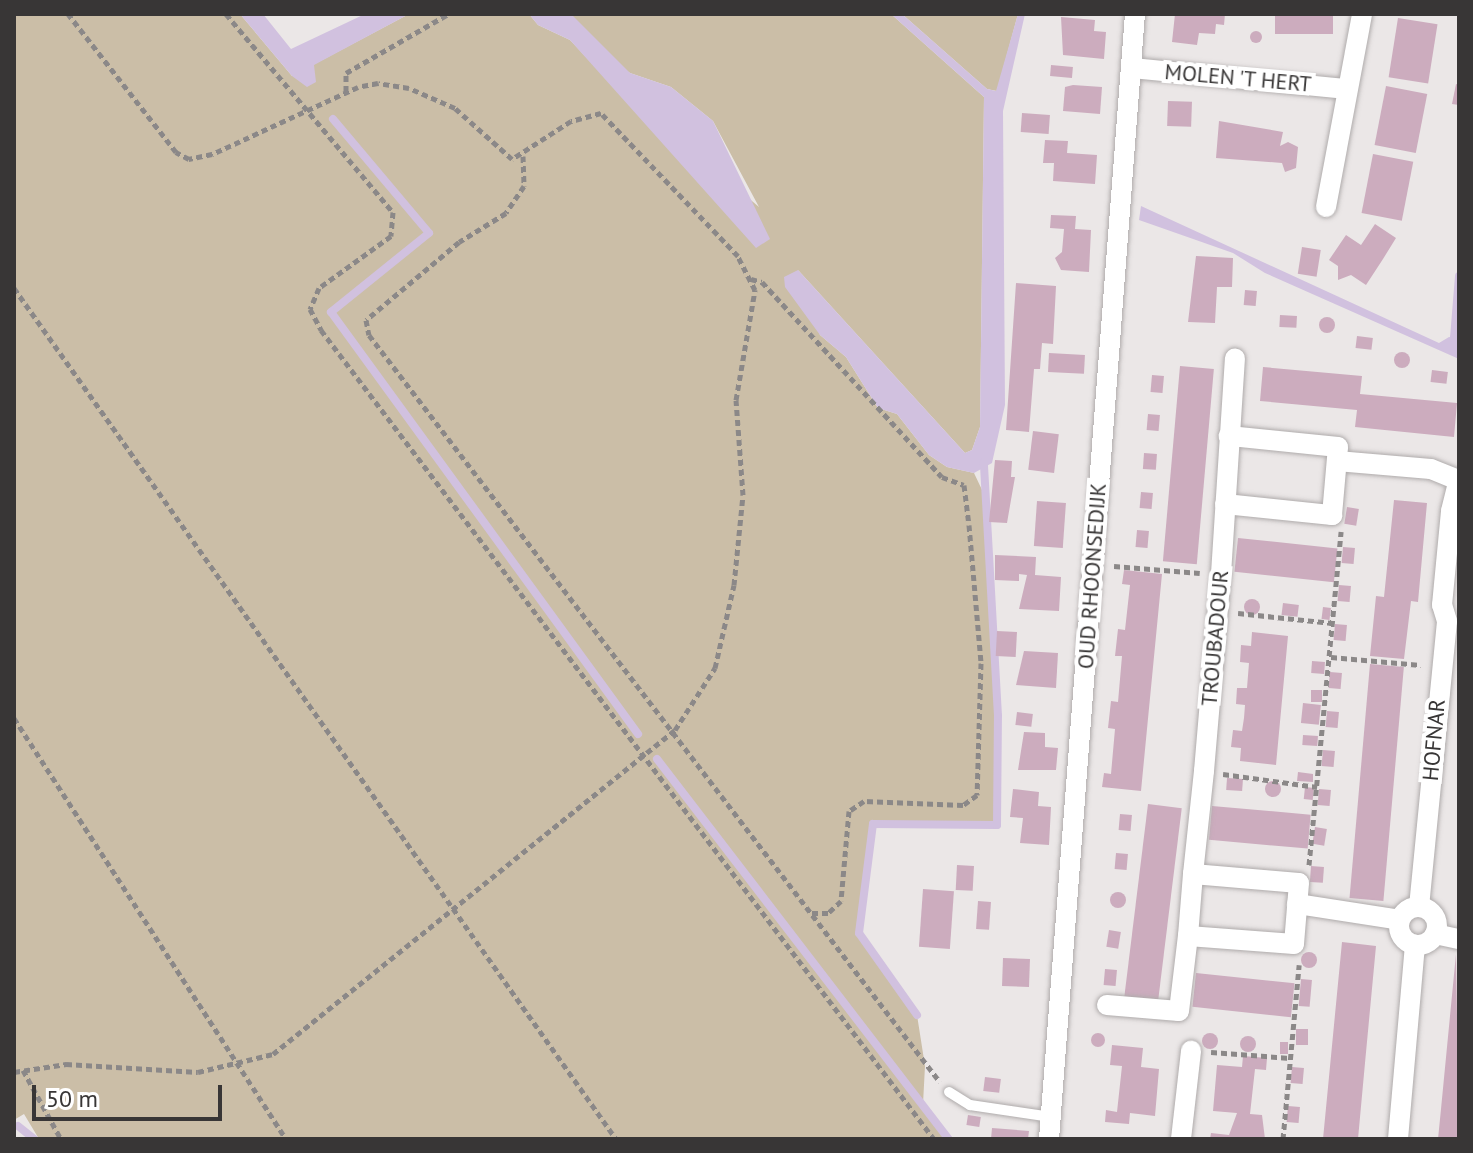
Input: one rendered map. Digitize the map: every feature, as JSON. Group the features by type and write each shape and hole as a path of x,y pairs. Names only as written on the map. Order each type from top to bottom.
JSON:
{"street":[{"name":"OUD RHOONSEDIJK","path":"1049,1139 1135,14"},
{"name":"MOLEN 'T HERT","path":"1326,207 1345,89 1362,14"},
{"name":"MOLEN 'T HERT","path":"1132,68 1345,89"},
{"name":"TROUBADOUR","path":"1107,1005 1179,1011 1218,611 1235,358"},
{"path":"1225,504 1332,515 1338,447 1229,436"},
{"path":"1337,461 1431,469 1459,480"},
{"name":"HOFNAR","path":"1419,907 1441,667 1451,511 1459,480"},
{"path":"1188,936 1294,944 1299,883 1193,874"},
{"path":"1297,904 1400,920 1419,907 1432,913 1435,934"},
{"path":"1400,920 1402,936 1415,945"},
{"path":"1415,945 1435,934 1459,939"},
{"path":"1398,1139 1415,945"},
{"path":"1181,1139 1191,1051"}],"lane":[{"path":"949,1092 970,1105 1051,1117"}],"path":[{"path":"14,1072 66,1064 198,1072 273,1054 675,730 715,668 734,585 743,495 736,400 753,309 751,279 738,256 601,113 571,121 523,156 512,159 455,108 409,88 378,83 346,92 212,154 189,159 176,152 68,14"},
{"path":"226,14 393,212 391,236 319,288 310,309 315,320 934,1139"},
{"path":"346,92 346,73 448,14"},
{"path":"523,156 524,186 506,213 459,242 366,320 369,335 675,730 949,1092"},
{"path":"751,279 762,282 942,477 964,485 969,525 981,663 977,795 963,805 864,801 856,806 849,811 841,901 828,913 811,913"},
{"path":"14,288 450,911 616,1139"},
{"path":"1299,883 1307,881 1331,657 1342,526 1332,515"},
{"path":"1092,564 1221,574"},
{"path":"1218,611 1332,623"},
{"path":"1331,657 1441,667"},
{"path":"14,718 286,1139"},
{"path":"1204,771 1317,787"},
{"path":"1283,1139 1300,955 1294,944"},
{"path":"1191,1051 1290,1058"},
{"path":"23,1070 61,1139"}],"shaded area":[{"path":"14,14 240,14 292,76 409,14 529,14 538,25 570,40 601,73 759,207 713,121 671,87 630,73 603,55 570,14 891,14 984,97 980,427 972,450 965,453 798,270 820,335 846,357 878,408 897,414 929,455 947,467 974,473 983,492 998,716 997,825 874,824 859,933 917,1015 925,1066 923,1104 949,1139 39,1139 24,1114 14,1120"},
{"path":"240,14 263,14 291,49 365,14 409,14 314,65 316,82 307,87 292,76"},
{"path":"529,14 571,14 630,73 671,87 713,121 770,239 756,248 570,40 538,25"},
{"path":"891,14 902,14 987,89 996,91 1018,14 1025,14 1003,111 1005,405 992,463 974,473 947,467 929,455 897,414 878,408 846,357 820,335 785,287 784,277 798,270 965,453 972,450 980,427 984,97"},
{"path":"902,14 1018,14 997,91 987,89"},
{"path":"1141,206 1439,343 1449,337 1459,339 1459,359 1265,273 1233,253 1139,220"}],"building":[{"path":"1175,14 1225,14 1224,25 1216,24 1215,34 1199,33 1197,45 1172,42"},
{"path":"1275,14 1333,14 1333,34 1275,34"},
{"path":"1061,17 1095,20 1094,31 1106,32 1104,59 1063,55"},
{"path":"1398,18 1438,24 1428,84 1389,77"},
{"path":"1256,31 1262,37 1256,43 1250,37"},
{"path":"1051,65 1073,67 1072,78 1050,76"},
{"path":"1456,84 1459,85 1459,105 1452,104"},
{"path":"1386,86 1427,94 1416,153 1375,145"},
{"path":"1065,87 1102,87 1100,114 1063,111"},
{"path":"1168,101 1192,102 1191,127 1167,126"},
{"path":"1022,113 1050,115 1049,134 1021,132"},
{"path":"1219,121 1283,132 1280,146 1288,142 1298,147 1296,168 1285,172 1282,163 1216,158"},
{"path":"1045,140 1068,141 1067,153 1097,155 1095,184 1053,181 1054,163 1043,163"},
{"path":"1373,154 1413,162 1402,221 1362,213"},
{"path":"1051,215 1076,216 1075,229 1091,230 1089,272 1061,270 1055,258 1062,252 1064,229 1050,228"},
{"path":"1375,224 1396,238 1366,285 1351,275 1338,280 1338,266 1329,260 1346,235 1361,245"},
{"path":"1302,247 1321,250 1317,277 1298,274"},
{"path":"1196,256 1233,258 1232,287 1217,287 1215,323 1188,322"},
{"path":"1016,283 1056,286 1053,344 1042,343 1040,369 1034,369 1029,432 1006,430"},
{"path":"1245,290 1257,291 1256,306 1244,305"},
{"path":"1280,315 1297,316 1296,328 1279,327"},
{"path":"1327,317 1333,319 1333,331 1327,333 1321,331 1319,325 1321,319"},
{"path":"1357,336 1373,338 1371,350 1356,348"},
{"path":"1402,352 1408,354 1408,366 1402,368 1396,366 1394,360 1396,354"},
{"path":"1049,353 1085,355 1084,374 1048,372"},
{"path":"1180,366 1214,369 1197,564 1163,561"},
{"path":"1263,367 1362,376 1360,394 1457,403 1454,437 1355,427 1357,410 1260,401"},
{"path":"1432,370 1448,372 1446,384 1431,382"},
{"path":"1152,375 1164,376 1162,393 1151,392"},
{"path":"1148,414 1160,415 1159,431 1147,430"},
{"path":"1033,431 1059,434 1054,473 1028,470"},
{"path":"1144,453 1157,454 1156,470 1143,469"},
{"path":"995,460 1012,461 1011,477 1015,477 1007,523 989,522"},
{"path":"1141,492 1153,493 1152,509 1140,508"},
{"path":"1394,500 1427,503 1418,602 1411,601 1404,659 1370,656 1376,596 1384,597"},
{"path":"1037,501 1066,503 1063,548 1034,546"},
{"path":"1347,507 1359,509 1356,526 1344,524"},
{"path":"1137,530 1149,531 1147,548 1136,547"},
{"path":"1238,538 1337,548 1334,582 1234,572"},
{"path":"1343,547 1355,548 1354,564 1342,563"},
{"path":"995,555 1036,557 1035,575 1061,577 1059,611 1019,609 1027,575 1019,574 1019,581 995,580"},
{"path":"1124,570 1162,574 1141,791 1102,787 1104,773 1111,774 1115,729 1108,728 1111,701 1118,702 1122,656 1115,656 1118,629 1125,630 1130,585 1122,584"},
{"path":"1339,585 1351,586 1350,602 1338,601"},
{"path":"1252,599 1258,601 1258,613 1252,615 1246,613 1244,607 1246,601"},
{"path":"1283,603 1299,605 1297,617 1282,615"},
{"path":"1323,607 1331,608 1329,620 1322,619"},
{"path":"1335,624 1347,625 1346,641 1334,640"},
{"path":"997,631 1017,632 1016,657 996,656"},
{"path":"1252,632 1288,636 1276,765 1240,761 1241,748 1231,747 1233,730 1242,731 1244,718 1245,705 1236,704 1237,688 1247,688 1249,663 1240,662 1241,645 1251,646"},
{"path":"1024,651 1058,653 1056,688 1016,685"},
{"path":"1312,661 1325,662 1324,674 1311,673"},
{"path":"1370,664 1404,667 1383,901 1350,898"},
{"path":"1330,672 1342,673 1341,689 1329,688"},
{"path":"1311,690 1322,690 1322,702 1311,702"},
{"path":"1303,703 1321,705 1319,725 1301,723"},
{"path":"1327,711 1339,712 1338,728 1326,727"},
{"path":"1017,712 1033,714 1031,727 1015,725"},
{"path":"1024,732 1045,733 1045,747 1058,748 1056,770 1018,770"},
{"path":"1303,735 1318,736 1317,746 1302,745"},
{"path":"1323,750 1335,751 1334,767 1322,766"},
{"path":"1298,772 1313,774 1313,782 1297,781"},
{"path":"1227,778 1243,779 1242,791 1226,790"},
{"path":"1273,781 1279,783 1279,795 1273,797 1267,795 1265,789 1267,783"},
{"path":"1305,787 1314,788 1313,800 1304,799"},
{"path":"1013,789 1039,792 1038,806 1051,807 1049,845 1020,843 1023,818 1010,817"},
{"path":"1319,789 1331,790 1330,806 1318,805"},
{"path":"1148,804 1182,808 1158,1004 1124,1000"},
{"path":"1212,806 1311,815 1308,848 1209,840"},
{"path":"1120,814 1132,815 1131,831 1119,830"},
{"path":"1315,827 1327,829 1324,846 1312,844"},
{"path":"1116,853 1128,854 1127,870 1115,869"},
{"path":"957,865 974,866 973,891 956,890"},
{"path":"1311,866 1324,867 1323,883 1310,882"},
{"path":"923,889 954,891 950,949 919,947"},
{"path":"1118,892 1124,894 1124,906 1118,908 1112,906 1110,900 1112,894"},
{"path":"978,901 991,902 989,930 976,929"},
{"path":"1109,930 1121,932 1118,949 1106,947"},
{"path":"1342,942 1376,946 1358,1139 1323,1139"},
{"path":"1309,952 1315,954 1315,966 1309,968 1303,966 1301,960 1303,954"},
{"path":"1456,954 1459,1139 1438,1139 1441,1109"},
{"path":"1003,958 1030,959 1029,987 1002,986"},
{"path":"1105,969 1117,970 1116,986 1104,985"},
{"path":"1196,973 1294,983 1291,1017 1192,1007"},
{"path":"1301,979 1312,980 1310,1007 1299,1006"},
{"path":"1296,1029 1308,1029 1308,1045 1296,1045"},
{"path":"1098,1033 1105,1040 1098,1047 1091,1040"},
{"path":"1210,1033 1216,1035 1216,1047 1210,1049 1204,1047 1202,1041 1204,1035"},
{"path":"1248,1036 1254,1038 1254,1050 1248,1052 1242,1050 1240,1044 1242,1038"},
{"path":"1280,1042 1288,1042 1288,1054 1280,1054"},
{"path":"1112,1045 1143,1048 1141,1067 1159,1069 1155,1116 1130,1113 1129,1124 1105,1122 1106,1110 1117,1112 1122,1066 1110,1065"},
{"path":"1243,1056 1267,1058 1266,1070 1255,1069 1250,1114 1262,1115 1265,1139 1210,1139 1211,1133 1229,1135 1237,1113 1213,1111 1217,1065 1242,1067"},
{"path":"1292,1067 1304,1068 1303,1084 1291,1083"},
{"path":"985,1077 1001,1079 999,1093 983,1091"},
{"path":"1288,1106 1300,1107 1299,1123 1287,1122"},
{"path":"968,1115 981,1117 979,1127 966,1125"},
{"path":"992,1128 1029,1131 1028,1139 991,1139"}],"waterway":[{"path":"333,119 429,233 331,312 638,734"},
{"path":"1459,276 1454,338 1459,352"},
{"path":"917,1015 859,933 873,824 997,825 998,716 984,462"},
{"path":"657,759 949,1139"},
{"path":"18,1126 34,1139"}]}
